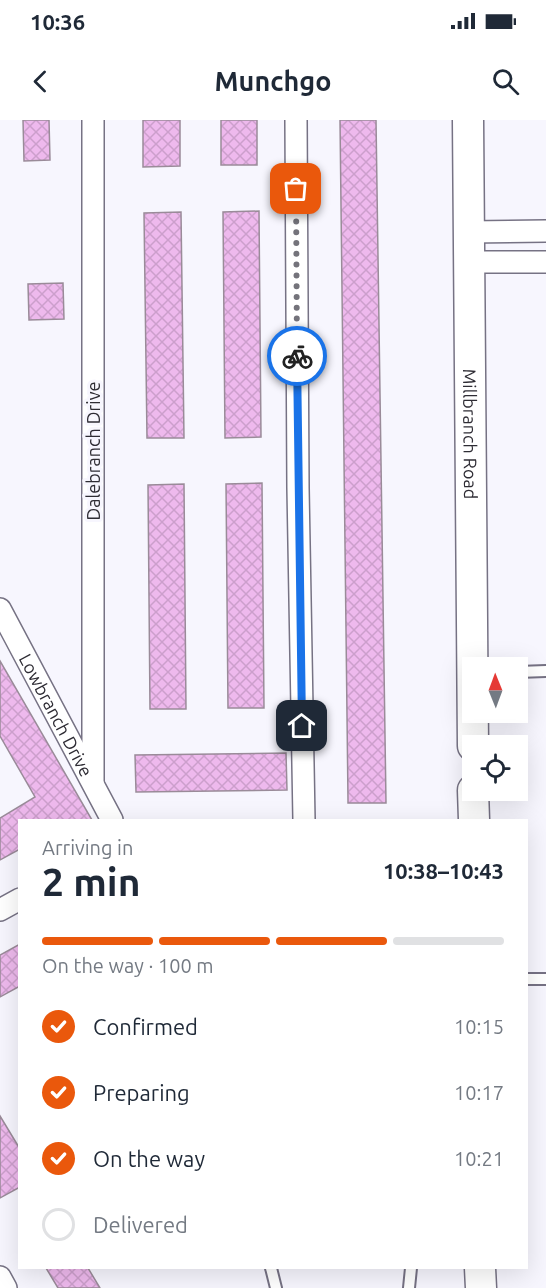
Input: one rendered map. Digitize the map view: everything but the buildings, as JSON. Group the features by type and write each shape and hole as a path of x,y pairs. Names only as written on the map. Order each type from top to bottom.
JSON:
{"main road":[{"name":"Millbranch Road","path":"468,120 472,657"},
{"path":"473,801 474,819"},
{"path":"480,1269 481,1288"}],"street":[{"name":"Dalebranch Drive","path":"93,120 93,782"},
{"path":"296,120 298,476 304,819"},
{"path":"468,232 546,231"},
{"path":"468,262 546,262"},
{"name":"Lowbranch Drive","path":"0,609 112,819"},
{"path":"0,910 18,899"},
{"path":"0,1277 6,1288"}],"lane":[{"path":"528,672 546,671"},
{"path":"528,979 546,979"},
{"path":"271,1269 276,1288"},
{"path":"409,1288 411,1269"}],"way so far":[{"path":"296,189 297,356"}],"route":[{"path":"297,356 302,726"}]}
